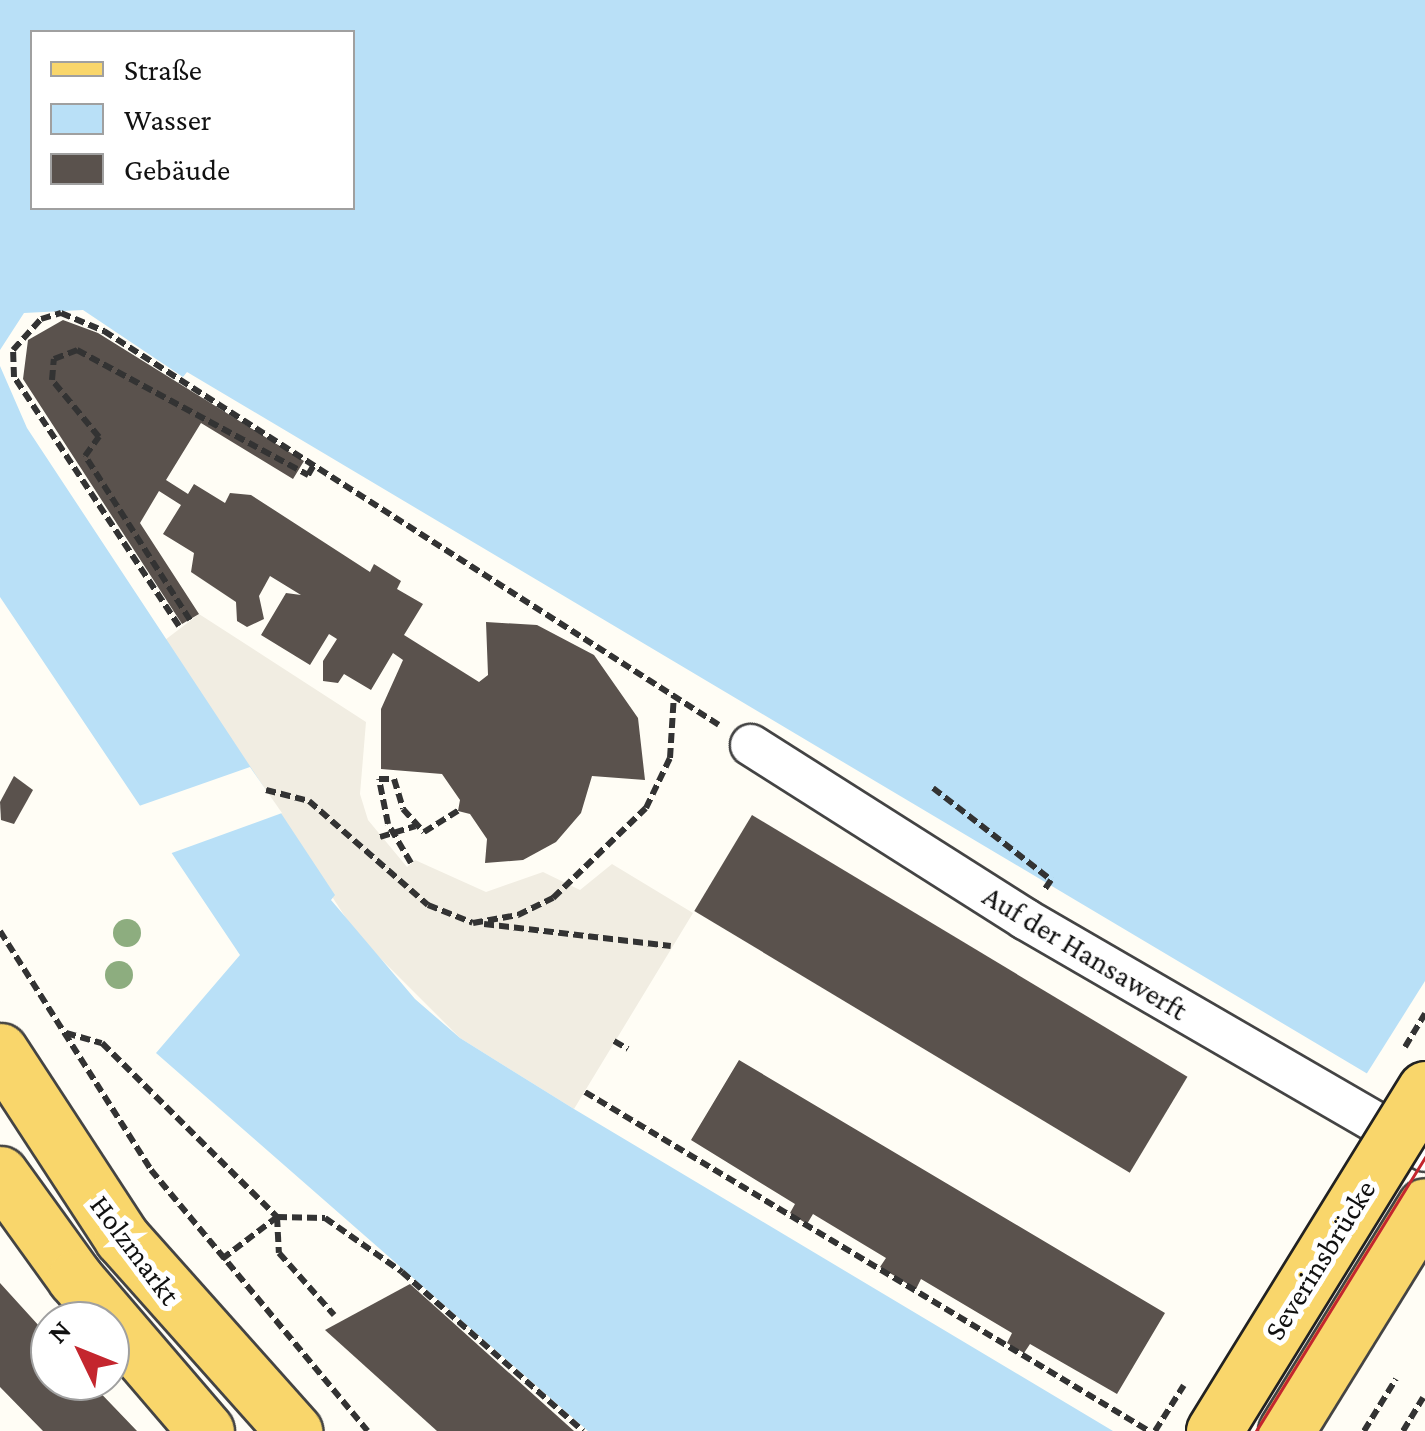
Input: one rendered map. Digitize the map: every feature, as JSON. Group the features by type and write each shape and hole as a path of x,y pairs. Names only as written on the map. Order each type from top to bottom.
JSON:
{"main road":[{"name":"Holzmarkt","path":"0,1052 122,1238 294,1431"},
{"name":"Severinsbrücke","path":"1197,1412 1425,1089"},
{"name":"Holzmarkt","path":"0,1174 75,1278 199,1428"},
{"name":"Severinsbrücke","path":"1286,1431 1425,1206"}],"street":[{"name":"Auf der Hansawerft","path":"751,744 1025,919 1425,1151"}],"path":[{"path":"178,626 18,387 10,366 20,336 62,313 90,322 751,744"},
{"path":"190,620 85,456 99,437 52,380 54,359 77,350 308,475 315,463"},
{"path":"473,923 518,915 567,882 662,785 674,696"},
{"path":"411,863 388,824 384,776 394,779 415,826 424,832 458,812"},
{"path":"932,788 1051,880 1025,919"},
{"path":"266,790 309,801 346,828 385,873 428,905 473,923 671,946"},
{"path":"380,836 415,826"},
{"path":"0,931 151,1170 368,1431"},
{"path":"65,1032 102,1042 277,1217 279,1253 334,1315"},
{"path":"614,1041 628,1049"},
{"path":"585,1092 1152,1431 1197,1412"},
{"path":"222,1259 277,1217 325,1218 402,1272 584,1431"},
{"path":"1364,1431 1396,1380"},
{"path":"1403,1431 1424,1398"}],"shaded area":[{"path":"199,614 366,722 360,794 368,820 407,867 415,860 486,892 543,872 580,890 612,864 693,913 574,1109 460,1038 357,935 165,640"}],"water":[{"path":"0,0 1425,0 1425,1108 187,372 183,377 83,310 24,313 0,350"},
{"path":"0,366 27,428 335,895 331,900 415,999 460,1038 574,1109 1113,1431 588,1431 156,1053 240,955 0,597"}],"pier":[{"path":"250,767 282,813 169,854 139,806"},
{"path":"1425,981 1425,1113 1364,1078"}],"building":[{"path":"63,320 98,333 304,461 293,479 201,423 166,480 188,494 194,484 225,503 230,493 251,495 370,572 374,564 401,581 397,589 423,604 404,635 479,682 488,675 486,622 537,625 594,655 638,718 645,780 592,776 581,813 556,842 523,860 485,863 487,839 470,814 458,811 460,800 442,774 381,769 381,709 403,660 393,653 371,690 344,674 338,683 323,681 323,661 337,639 329,634 310,665 261,635 286,593 301,595 270,576 259,596 264,619 247,627 237,621 236,602 191,572 194,553 163,534 181,505 159,491 140,523 199,614 182,624 23,379 28,340"},
{"path":"14,776 33,790 14,824 1,820 0,802"},
{"path":"752,815 1187,1077 1130,1173 694,911"},
{"path":"739,1060 1165,1313 1117,1394 1030,1344 1024,1353 1007,1343 1012,1333 921,1279 916,1289 880,1267 886,1258 813,1214 807,1224 790,1213 795,1204 691,1140"},
{"path":"0,1283 30,1316 30,1401 108,1401 137,1431 43,1431 0,1387"},
{"path":"410,1284 574,1431 437,1431 325,1330"}],"tram line":[{"path":"1233,1431 1425,1120"},
{"path":"1256,1431 1425,1157"}]}
